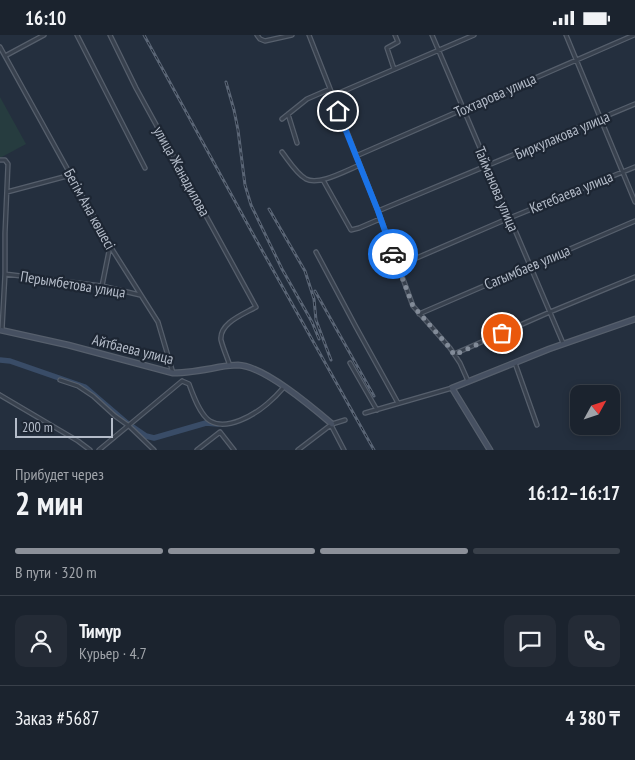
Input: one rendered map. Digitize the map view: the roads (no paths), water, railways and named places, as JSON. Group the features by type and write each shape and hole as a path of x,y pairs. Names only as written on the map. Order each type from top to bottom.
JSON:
{"street":[{"path":"5,56 44,35"},
{"path":"76,35 145,168"},
{"name":"улица Жанадилова","path":"110,35 136,88 256,307 228,323 222,331 221,340 230,366"},
{"path":"257,35 265,41 292,35"},
{"path":"309,35 413,306 460,363 468,381"},
{"path":"394,69 387,48 398,42 395,35"},
{"name":"Тайманова улица","path":"432,35 563,343"},
{"path":"332,96 474,35"},
{"path":"566,35 635,202"},
{"name":"Тохтарова улица","path":"356,157 634,35"},
{"name":"Бегім Ана көшесі","path":"0,47 110,246 158,322 173,373"},
{"path":"282,119 307,99 330,89"},
{"name":"Биркулакова улица","path":"378,211 635,104"},
{"path":"288,114 297,143"},
{"path":"282,152 299,173 314,181 323,180 360,165"},
{"path":"0,160 5,160 8,164 5,274 1,330"},
{"name":"Кетебаева улица","path":"398,266 509,218 635,167"},
{"path":"7,192 71,175"},
{"path":"323,180 352,230 380,219"},
{"name":"Сагымбаев улица","path":"419,314 635,221"},
{"path":"102,286 110,246"},
{"path":"316,252 398,403"},
{"name":"Перымбетова улица","path":"5,274 102,286 140,295"},
{"path":"454,355 635,277"},
{"path":"365,413 452,387 563,343 635,319"},
{"name":"Айтбаева улица","path":"1,330 60,343 173,373 239,365 255,369 284,387 332,425"},
{"path":"350,363 377,409"},
{"path":"514,363 537,425"},
{"path":"179,373 182,381"},
{"path":"60,380 78,386 93,396 154,450"},
{"path":"182,381 189,384 197,403 210,421 220,424 232,424 251,415 268,404 284,387"},
{"path":"99,450 182,381"},
{"path":"452,387 490,450"},
{"path":"0,395 90,450"},
{"path":"298,450 332,425 345,420"},
{"path":"332,425 344,450"},
{"path":"196,450 220,432 234,450"}],"waterway":[{"path":"0,360 10,361 85,387 127,423 146,436 154,438 206,423 218,424"}],"railway":[{"path":"144,35 374,450"},
{"path":"226,82 234,110 245,185 251,205 319,339"},
{"path":"269,209 305,271 314,299 316,320 331,360"},
{"path":"315,291 374,396"}]}
